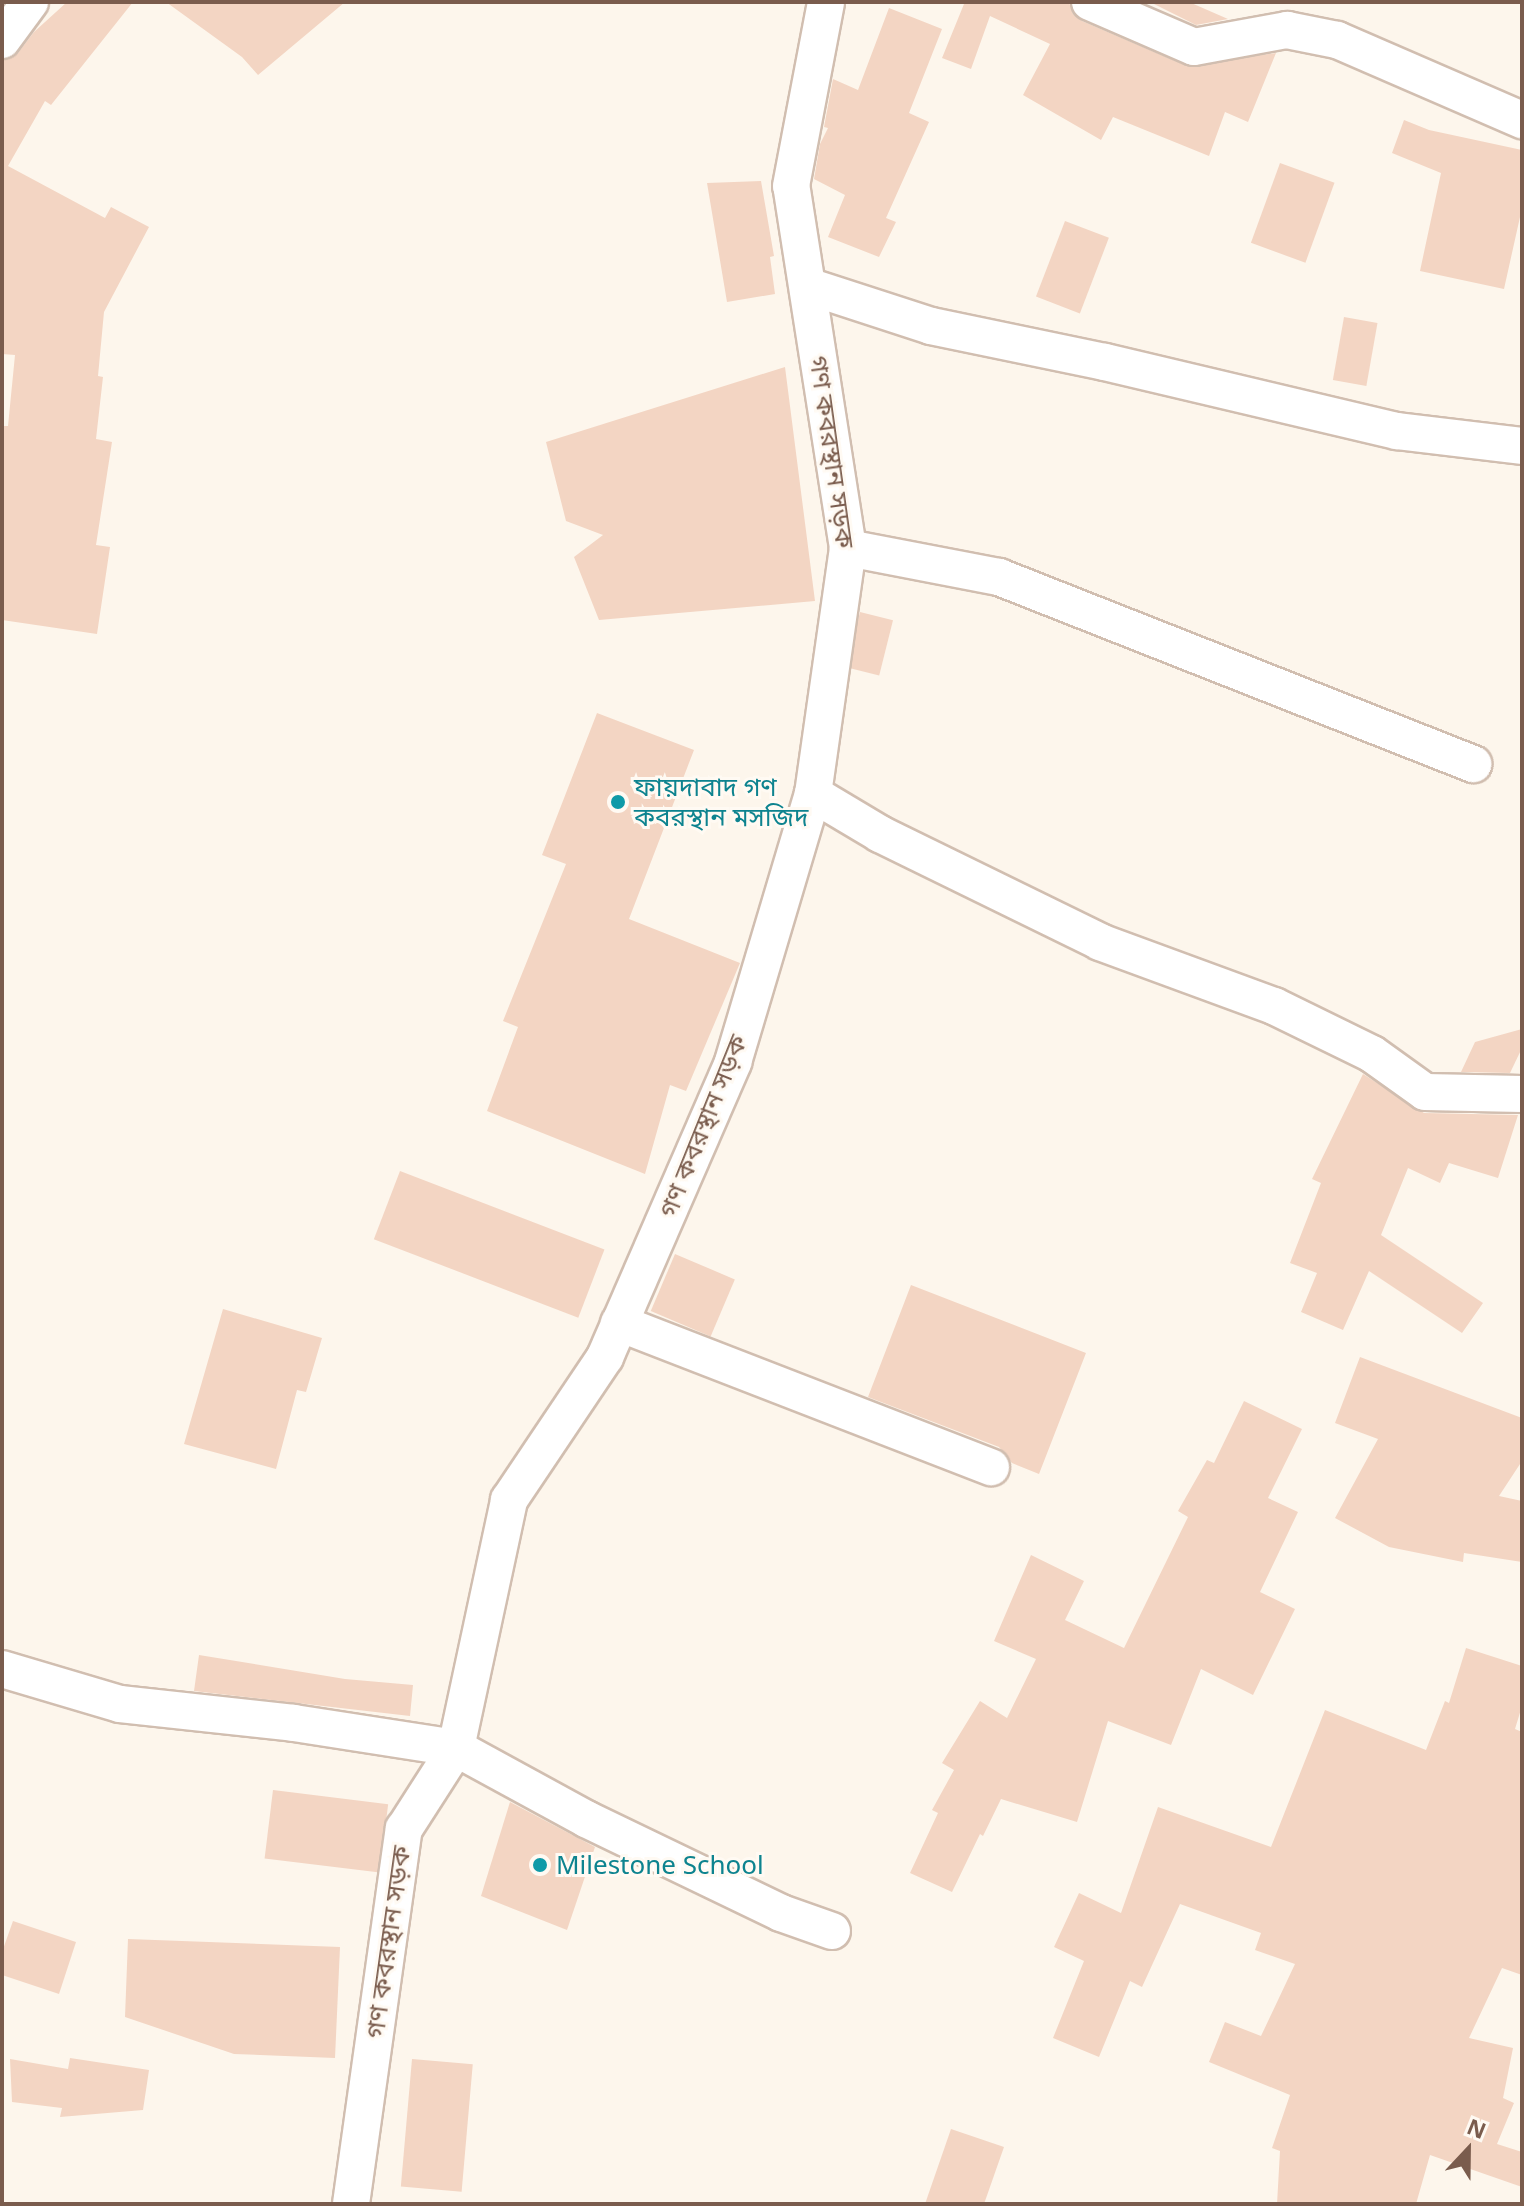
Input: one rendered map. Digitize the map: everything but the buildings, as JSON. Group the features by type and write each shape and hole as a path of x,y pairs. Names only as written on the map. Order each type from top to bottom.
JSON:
{"street":[{"path":"2,40 30,2"},
{"name":"গণ কবরস্থান সড়ক","path":"351,2204 404,1829 456,1748 509,1500 605,1357 733,1062 813,794 848,548 791,186 826,2"},
{"path":"1090,2 1194,47 1287,30 1337,40 1522,120"},
{"path":"808,286 931,326 1105,362 1397,431 1522,446"},
{"path":"848,548 999,577 1473,764"},
{"path":"813,794 880,834 1100,942 1274,1006 1372,1054 1425,1092 1522,1094"},
{"path":"619,1323 991,1467"},
{"path":"2,1669 120,1704 294,1723 456,1748 599,1826 781,1913 832,1931"}],"place":[{"name":"ফায়দাবাদ গণ কবরস্থান মসজিদ","path":"618,802"},
{"name":"Milestone School","path":"540,1865"}]}
